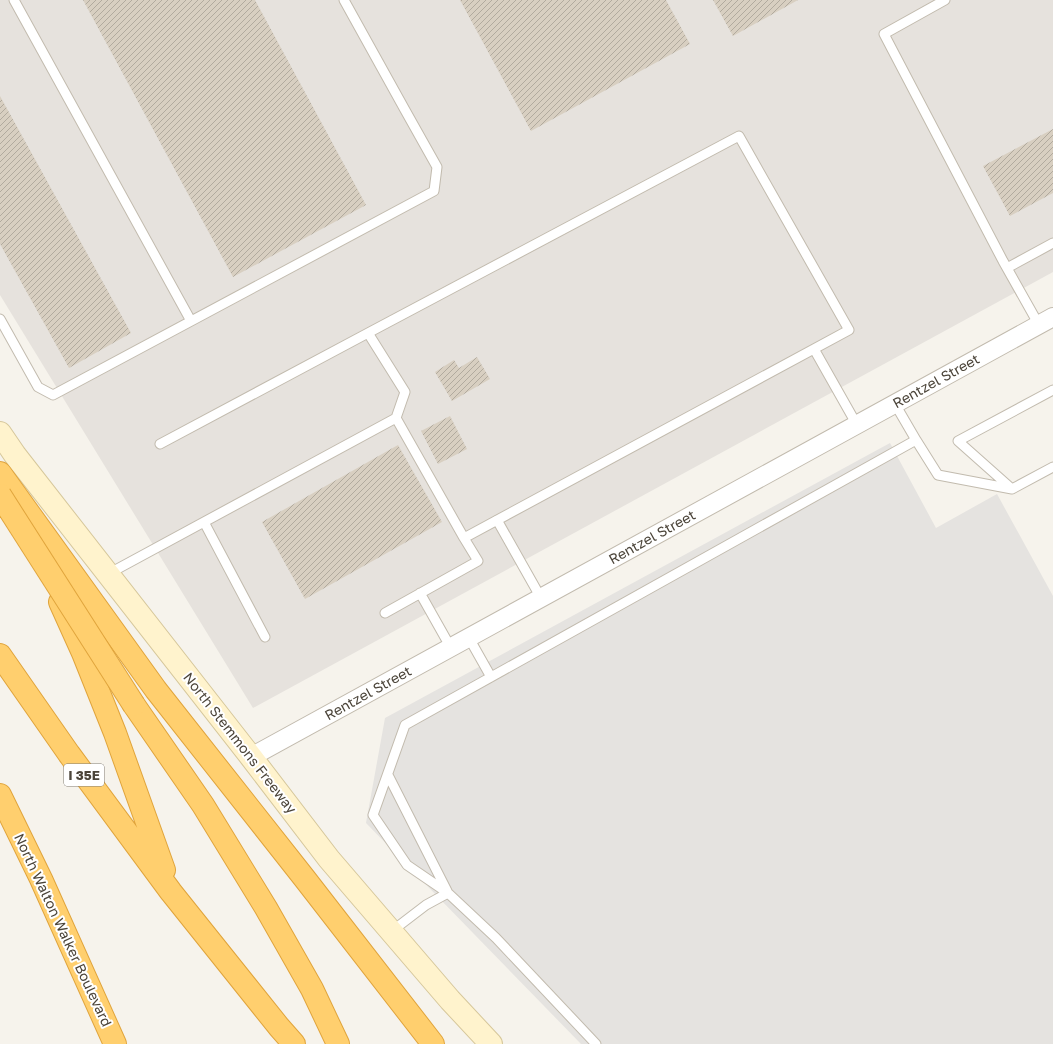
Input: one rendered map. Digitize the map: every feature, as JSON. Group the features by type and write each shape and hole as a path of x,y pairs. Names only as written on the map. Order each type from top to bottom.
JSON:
{"highway":[{"path":"0,473 156,690 433,1044"},
{"path":"0,483 45,568 83,653 114,733 171,892"},
{"path":"0,495 134,705 204,805 266,908 312,989 338,1044"},
{"name":"I 35E","path":"0,655 69,754 171,892 294,1044"},
{"name":"North Walton Walker Boulevard","path":"0,795 41,879 115,1044"}],"main road":[{"name":"North Stemmons Freeway","path":"0,433 15,455 329,859 450,1000 491,1044"}],"street":[{"name":"Rentzel Street","path":"251,757 1046,321"}],"lane":[{"path":"14,0 191,321"},
{"path":"0,319 38,387 53,395 434,191 437,167 344,0"},
{"path":"945,0 884,34 1007,268 1046,321"},
{"path":"160,444 739,136 849,330 464,538"},
{"path":"1007,268 1053,243"},
{"path":"108,574 396,418 405,392 368,333"},
{"path":"814,349 857,425"},
{"path":"1012,489 958,441 1053,390"},
{"path":"895,404 938,475 1012,489 1053,467"},
{"path":"385,613 478,561 396,418"},
{"path":"596,1044 496,938 448,893 407,865 374,815 405,725 916,440"},
{"path":"496,520 541,598"},
{"path":"204,522 265,637"},
{"path":"420,593 450,648"},
{"path":"470,638 491,677"},
{"path":"388,775 448,893"},
{"path":"392,931 426,905 448,893"}],"shaded area":[{"path":"0,0 1053,0 1053,272 253,708 0,295"},
{"path":"890,443 936,528 997,494 1053,596 1053,1044 581,1044 366,823 385,718"}],"building":[{"path":"83,0 255,0 366,205 233,277"},
{"path":"460,0 666,0 690,44 531,131"},
{"path":"713,0 798,0 733,36"},
{"path":"0,96 131,333 69,368 0,244"},
{"path":"1053,129 1053,193 1010,216 983,166"},
{"path":"477,357 490,379 452,401 435,372 454,360 459,368"},
{"path":"450,416 467,449 438,464 421,431"},
{"path":"398,445 442,522 305,599 262,522"}]}
